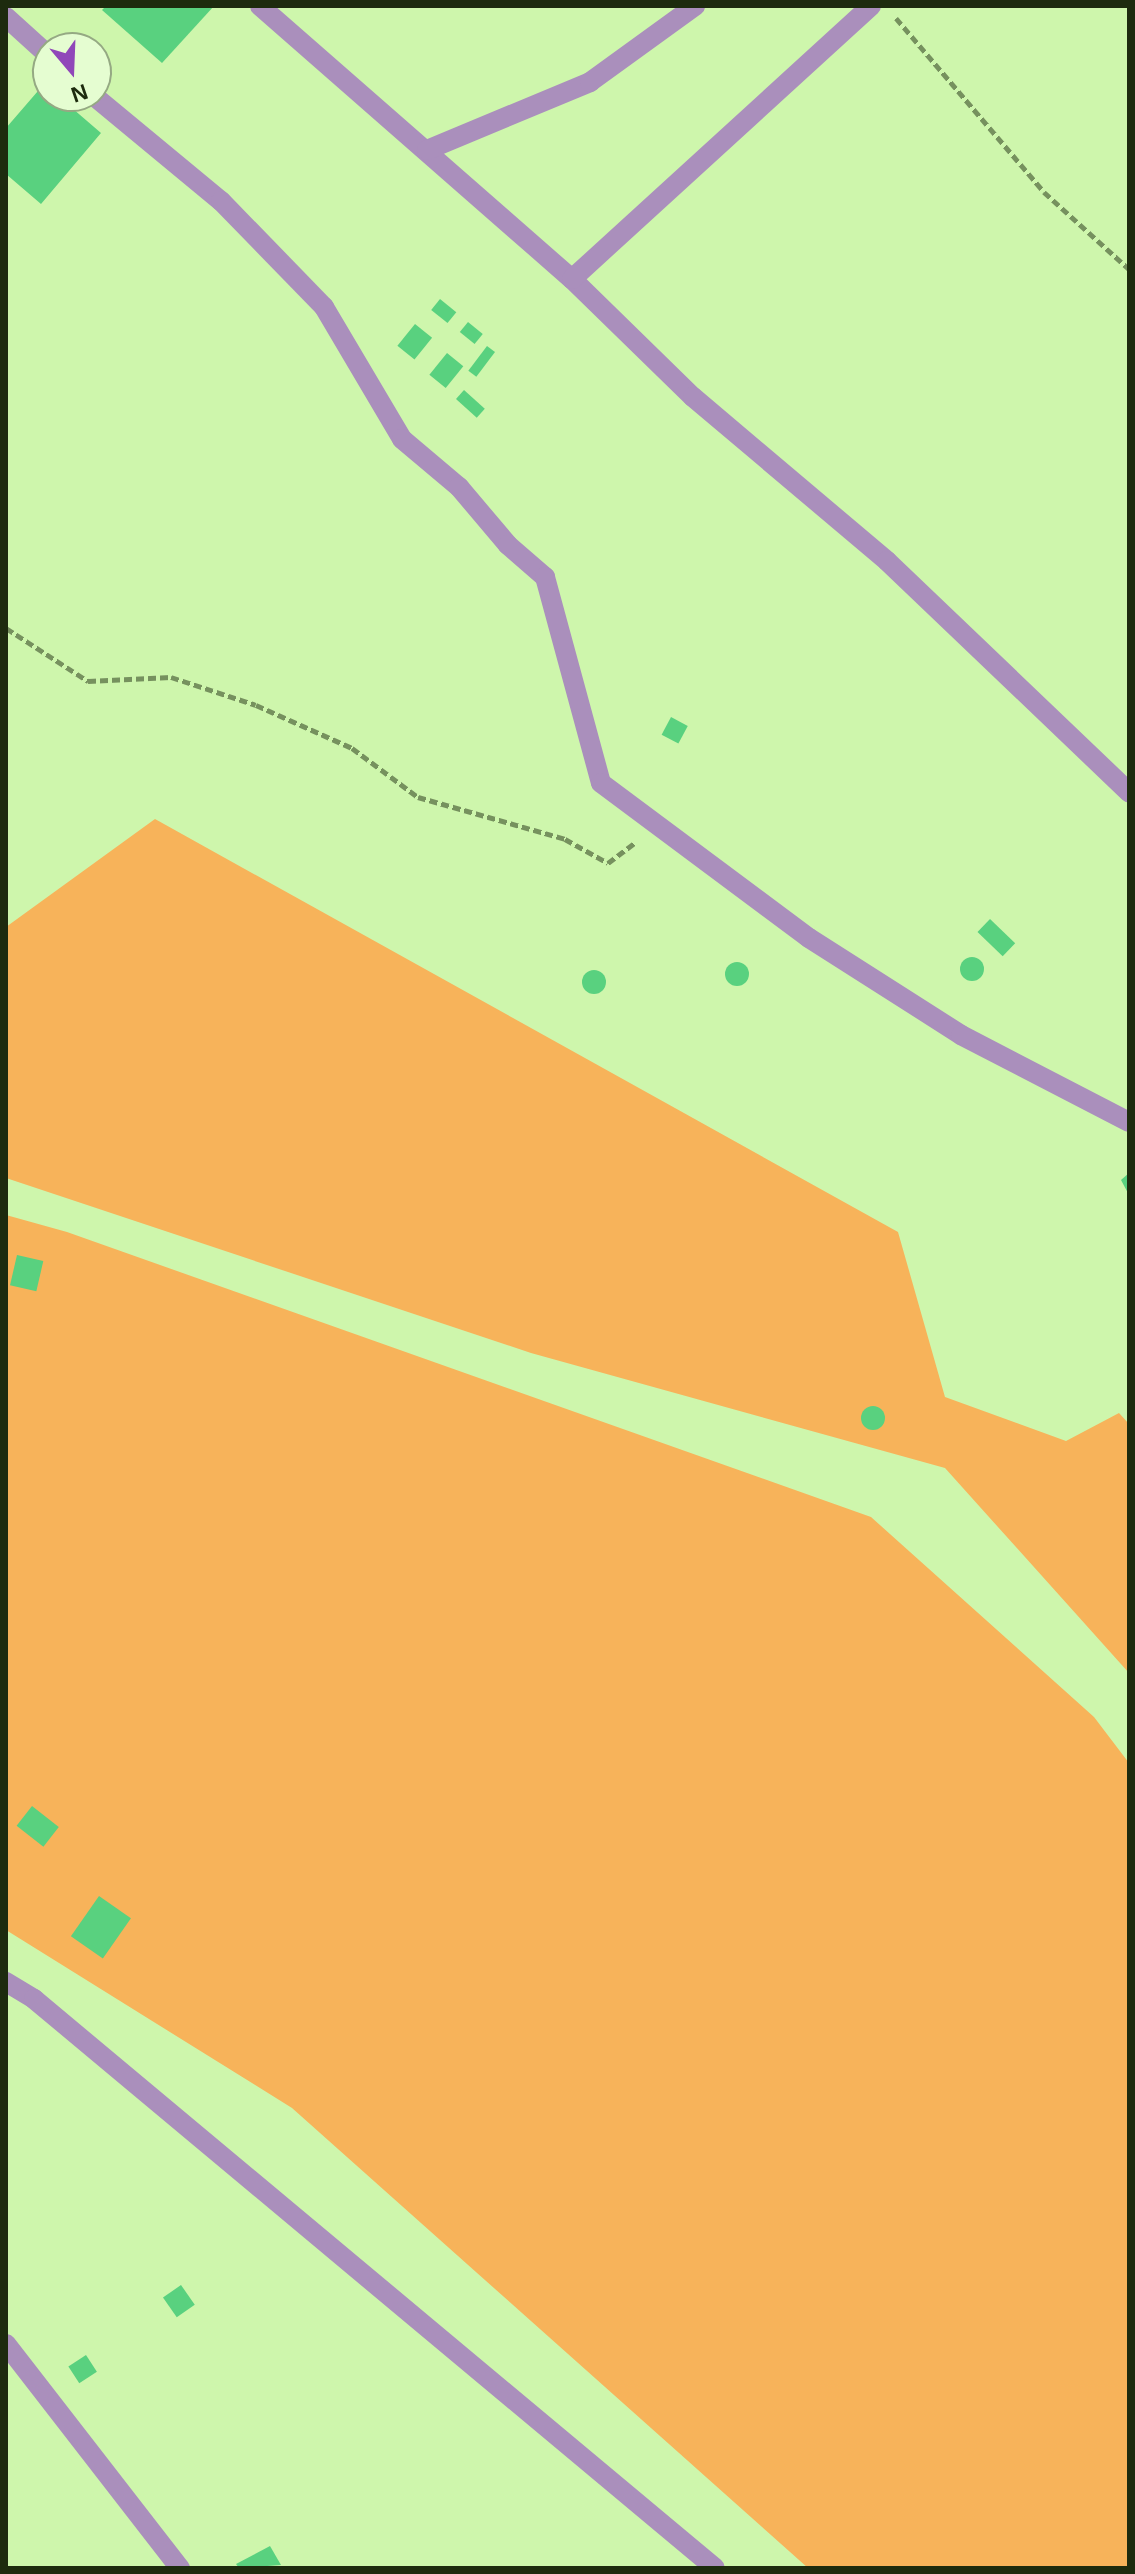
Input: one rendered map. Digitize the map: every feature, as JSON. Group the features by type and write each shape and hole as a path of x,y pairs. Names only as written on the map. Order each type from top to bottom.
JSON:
{"street":[{"path":"260,6 572,279 693,397 967,634 1129,792"},
{"path":"427,150 590,82 695,6"},
{"path":"572,279 871,6"},
{"path":"6,17 32,41"},
{"path":"112,111 221,201 324,307 402,439 459,487 508,545 545,577 601,783 655,828 809,938 961,1035 1129,1122"},
{"path":"6,1982 34,1999 715,2568"},
{"path":"6,2344 180,2568"}],"path":[{"path":"886,6 1044,192 1129,269"},
{"path":"6,628 88,681 171,677 256,705 352,748 418,797 565,839 608,863 655,828"}],"shaded area":[{"path":"155,819 898,1232 945,1397 1066,1441 1119,1413 1129,1424 1129,1673 945,1468 531,1353 6,1178 6,927"},
{"path":"6,1215 67,1232 871,1517 1094,1717 1129,1763 1129,2568 808,2568 292,2108 6,1930"}],"building":[{"path":"106,6 214,6 162,63 102,10"},
{"path":"32,98 32,112 77,112 101,133 41,204 6,174 6,128"},
{"path":"440,299 456,312 448,323 431,310"},
{"path":"468,322 483,334 475,344 460,332"},
{"path":"415,324 432,338 414,360 397,346"},
{"path":"487,346 495,352 476,377 468,371"},
{"path":"447,353 463,366 446,388 429,375"},
{"path":"464,390 485,409 477,418 456,399"},
{"path":"671,717 688,726 678,744 662,735"},
{"path":"990,919 1015,943 1003,956 977,932"},
{"path":"972,957 983,964 984,969 977,980 972,981 961,974 960,969 967,958"},
{"path":"737,962 748,969 749,974 742,985 737,986 726,979 725,974 732,963"},
{"path":"594,970 605,977 606,982 599,993 594,994 583,987 582,982 589,971"},
{"path":"1129,1173 1129,1195 1121,1180"},
{"path":"17,1255 43,1261 36,1291 10,1285"},
{"path":"873,1406 884,1413 885,1418 878,1429 873,1430 862,1423 861,1418 868,1407"},
{"path":"32,1806 59,1827 43,1847 17,1826"},
{"path":"99,1896 131,1918 103,1959 71,1936"},
{"path":"181,2285 195,2305 177,2317 163,2298"},
{"path":"86,2355 97,2372 79,2383 68,2366"},
{"path":"270,2546 281,2565 239,2568 236,2564"}]}
